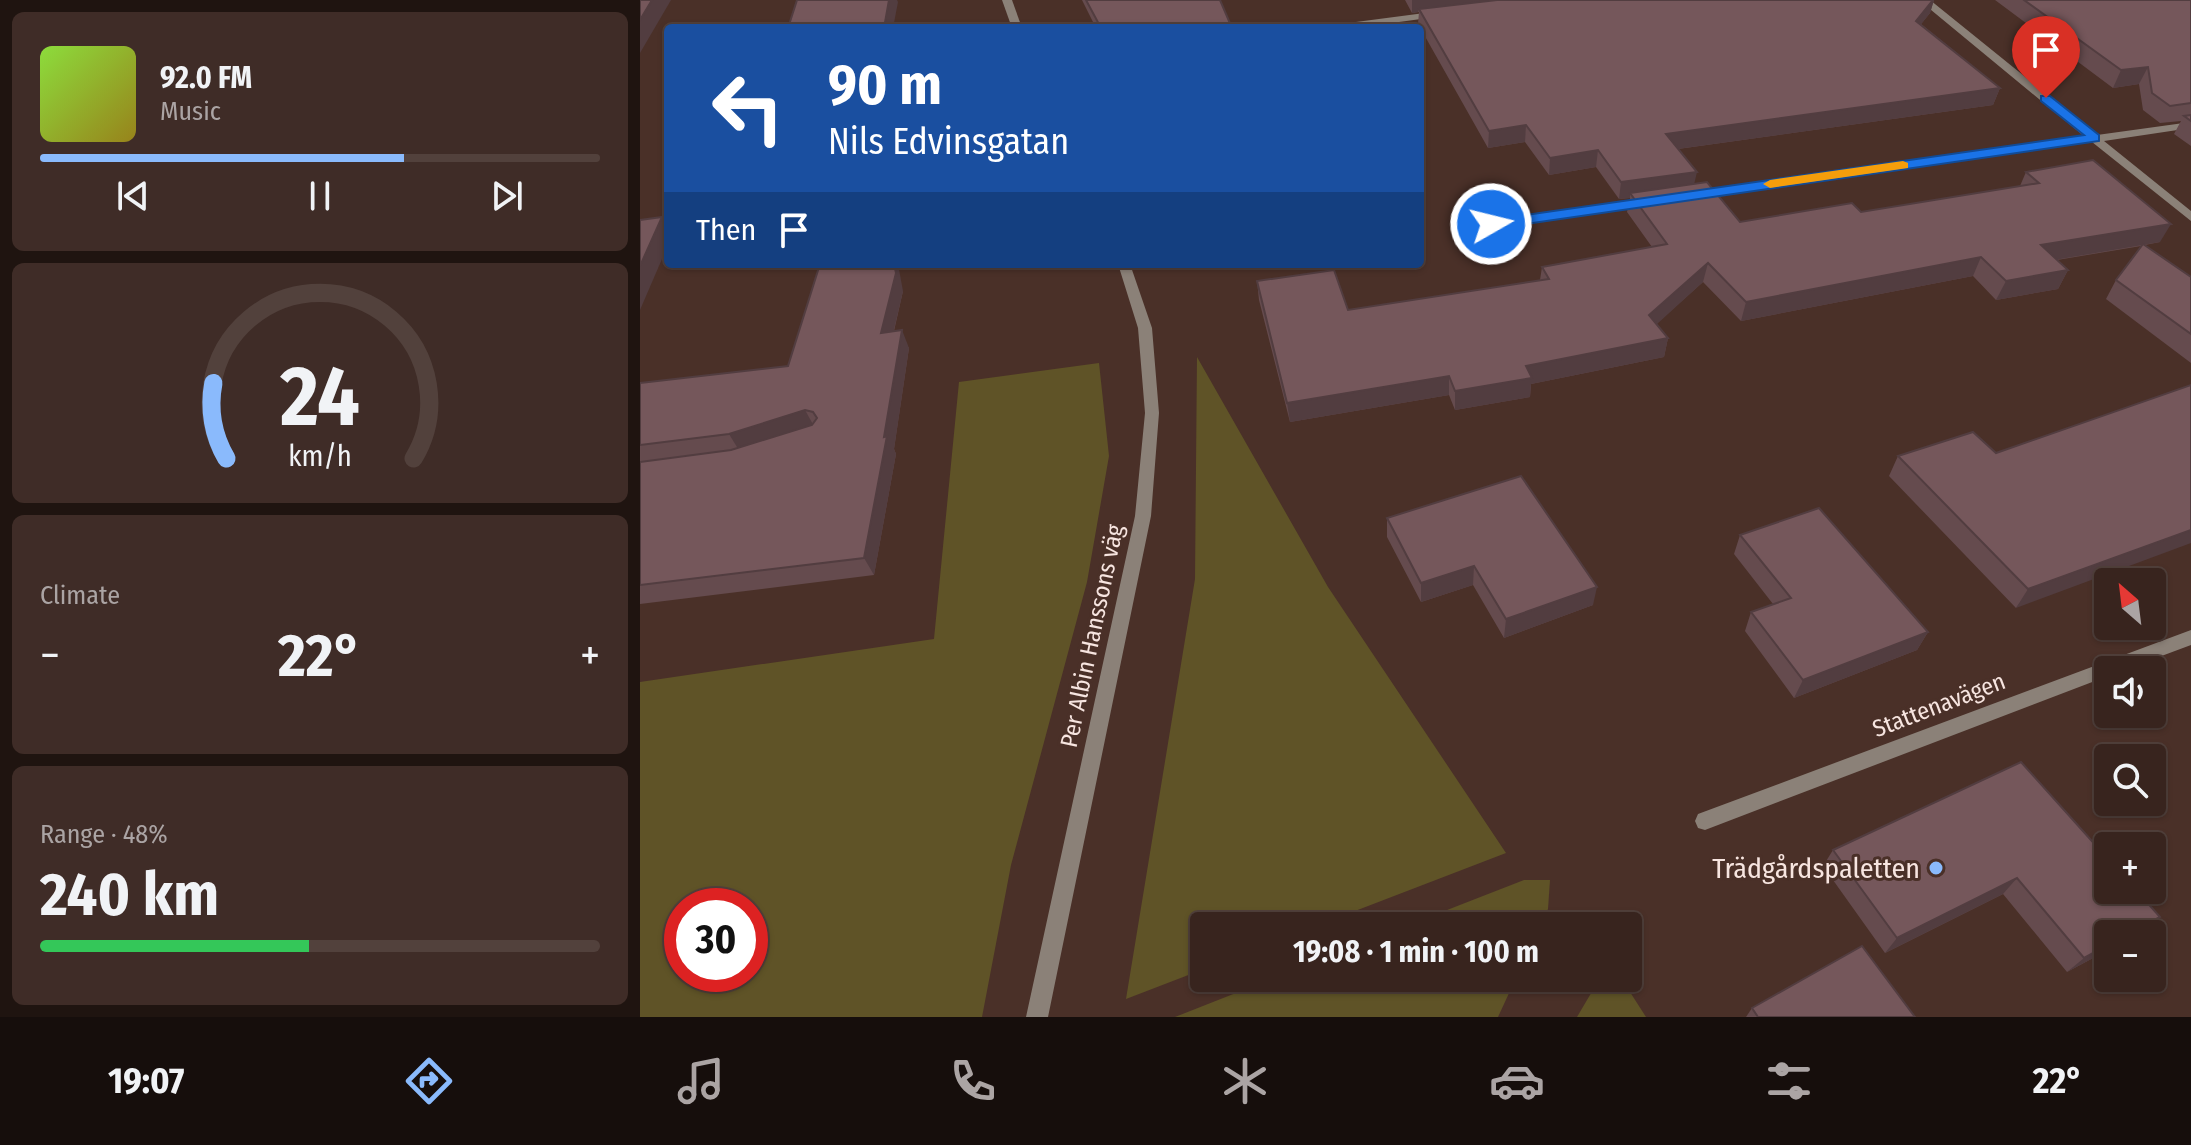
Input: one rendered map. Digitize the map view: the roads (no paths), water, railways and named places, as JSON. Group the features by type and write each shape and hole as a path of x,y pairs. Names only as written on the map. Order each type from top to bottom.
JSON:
{"street":[{"path":"1007,0 1016,24"},
{"path":"1924,0 2191,217"},
{"path":"1363,24 1453,12"},
{"path":"1677,198 2191,125"},
{"path":"1491,224 1661,200"},
{"name":"Per Albin Hanssons väg","path":"1037,1017 1143,516 1152,413 1145,328 1125,268"},
{"name":"Stattenavägen","path":"1705,821 2191,637"}],"place":[{"name":"Trädgårdspaletten","path":"1936,868"}]}
